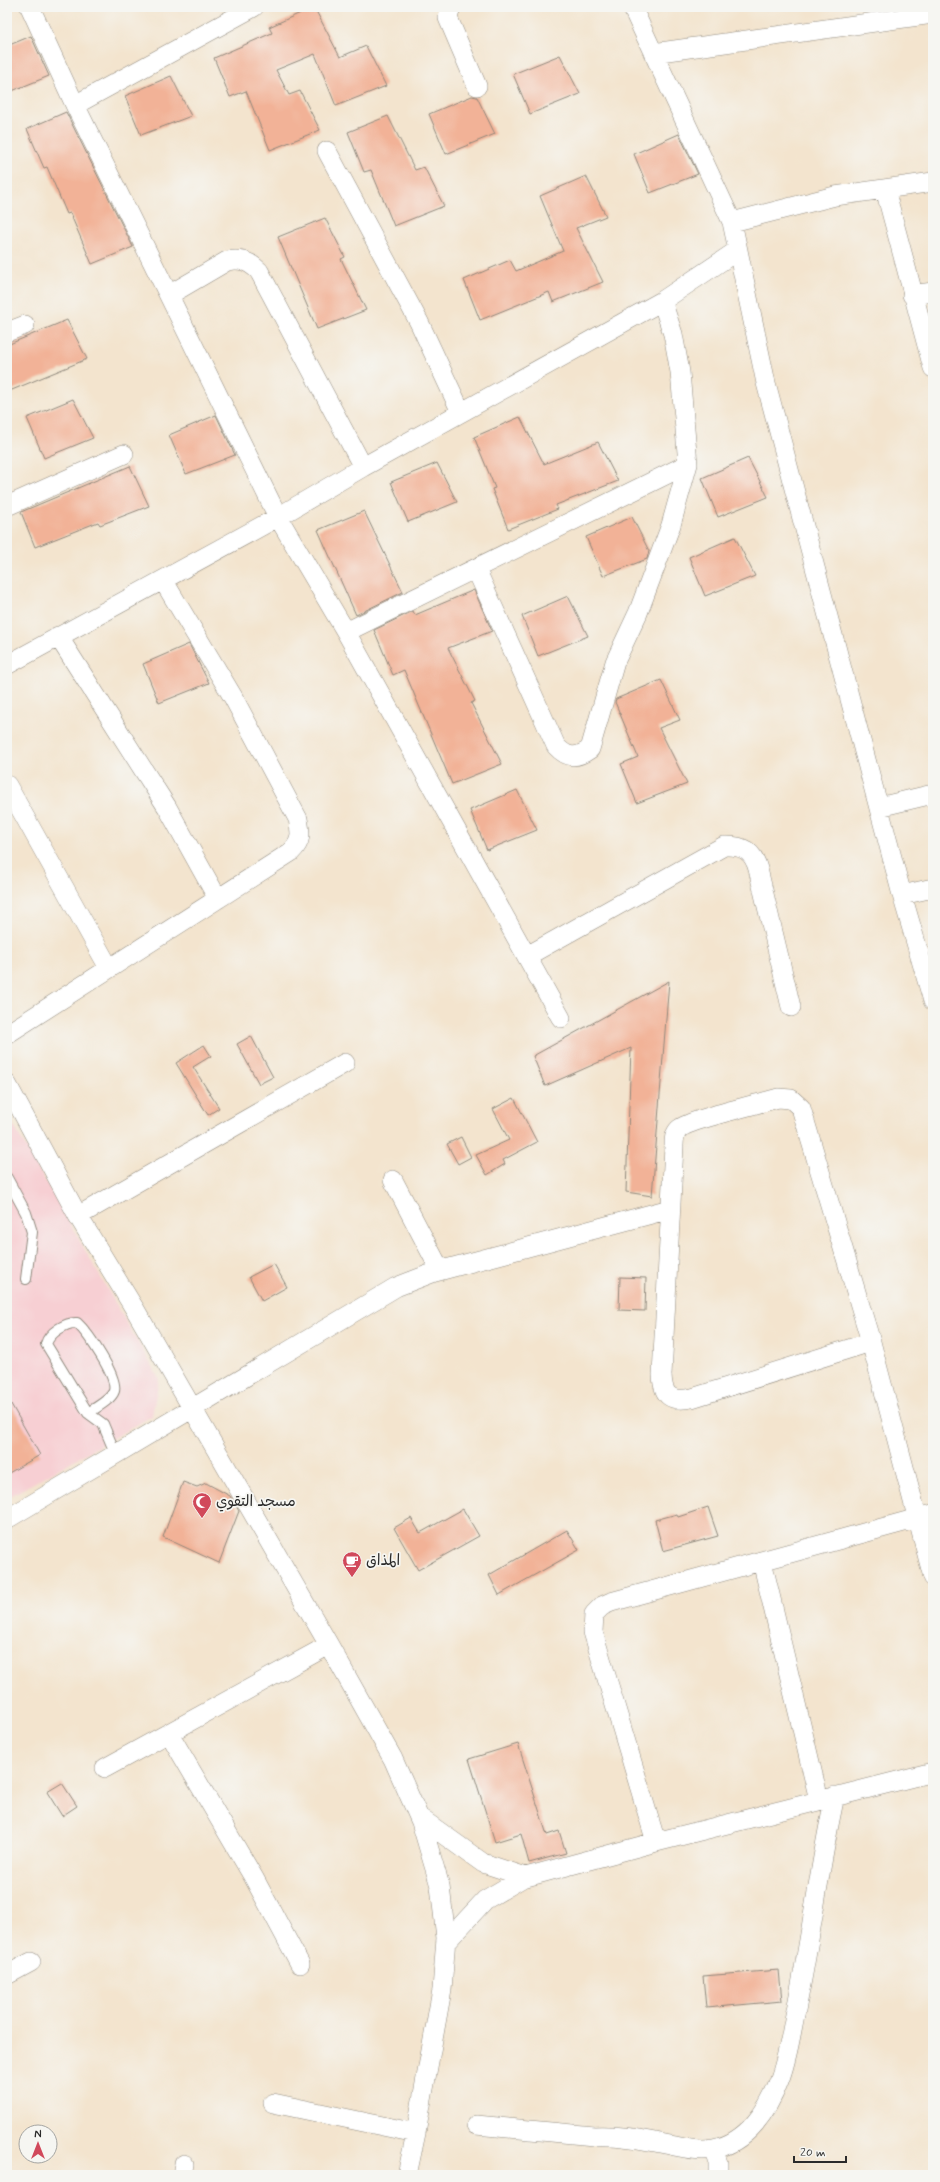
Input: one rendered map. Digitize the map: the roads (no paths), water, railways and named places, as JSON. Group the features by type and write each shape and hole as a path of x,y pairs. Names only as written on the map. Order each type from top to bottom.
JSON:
{"street":[{"path":"30,7 75,104 278,517 346,632 561,1018"},
{"path":"75,104 254,7"},
{"path":"451,7 448,18 477,86"},
{"path":"632,7 732,222 766,383 902,895 933,1001"},
{"path":"653,53 933,14"},
{"path":"327,151 415,315 461,412"},
{"path":"732,222 827,198 933,182"},
{"path":"885,189 912,295 933,368"},
{"path":"7,665 278,517 363,467 662,301 738,250"},
{"path":"170,295 227,261 236,259 252,264 258,271 363,467"},
{"path":"912,295 933,292"},
{"path":"476,569 556,746 562,754 572,757 581,755 590,749 615,662 638,613 671,526 688,464 680,372 673,334 662,301"},
{"path":"7,332 25,325"},
{"path":"7,506 124,454"},
{"path":"346,632 688,464"},
{"path":"7,1034 291,852 299,844 301,832 298,819 233,697 163,580"},
{"path":"58,636 167,807 218,899"},
{"path":"7,785 109,968"},
{"path":"879,808 933,794"},
{"path":"527,956 724,846 742,847 751,853 758,869 791,1008"},
{"path":"902,895 933,888"},
{"path":"78,1216 345,1063"},
{"path":"7,1084 78,1216 193,1409 329,1645 393,1759 419,1817 440,1886 446,1942 442,1990 407,2175"},
{"path":"871,1342 692,1398 681,1400 671,1398 662,1388 662,1375 670,1209 675,1136 678,1130 692,1123 778,1098 786,1098 794,1101 804,1114 871,1342 926,1516 933,1577"},
{"path":"393,1180 440,1270"},
{"path":"7,1519 396,1288 440,1270 670,1209"},
{"path":"656,1842 593,1632 594,1614 602,1606 611,1602 926,1516"},
{"path":"476,2125 594,2136 612,2135 690,2149 713,2150 734,2143 748,2132 759,2118 779,2081 803,1979 826,1836 827,1798 762,1561"},
{"path":"105,1768 329,1645"},
{"path":"168,1733 254,1878 300,1964"},
{"path":"446,1942 485,1900 524,1877 933,1772"},
{"path":"419,1817 483,1864 524,1877"},
{"path":"7,1975 31,1962"},
{"path":"273,2103 416,2133"},
{"path":"713,2150 718,2163 718,2175"}],"lane":[{"path":"7,1178 26,1213 32,1232 26,1279"},
{"path":"88,1413 110,1396 114,1386 107,1365 89,1337 77,1323 71,1323 54,1332 47,1338 46,1344 88,1413 103,1424 116,1454"}],"place":[{"name":"مسجد التقوي","path":"202,1519"},
{"name":"المذاق","path":"352,1578"}]}
